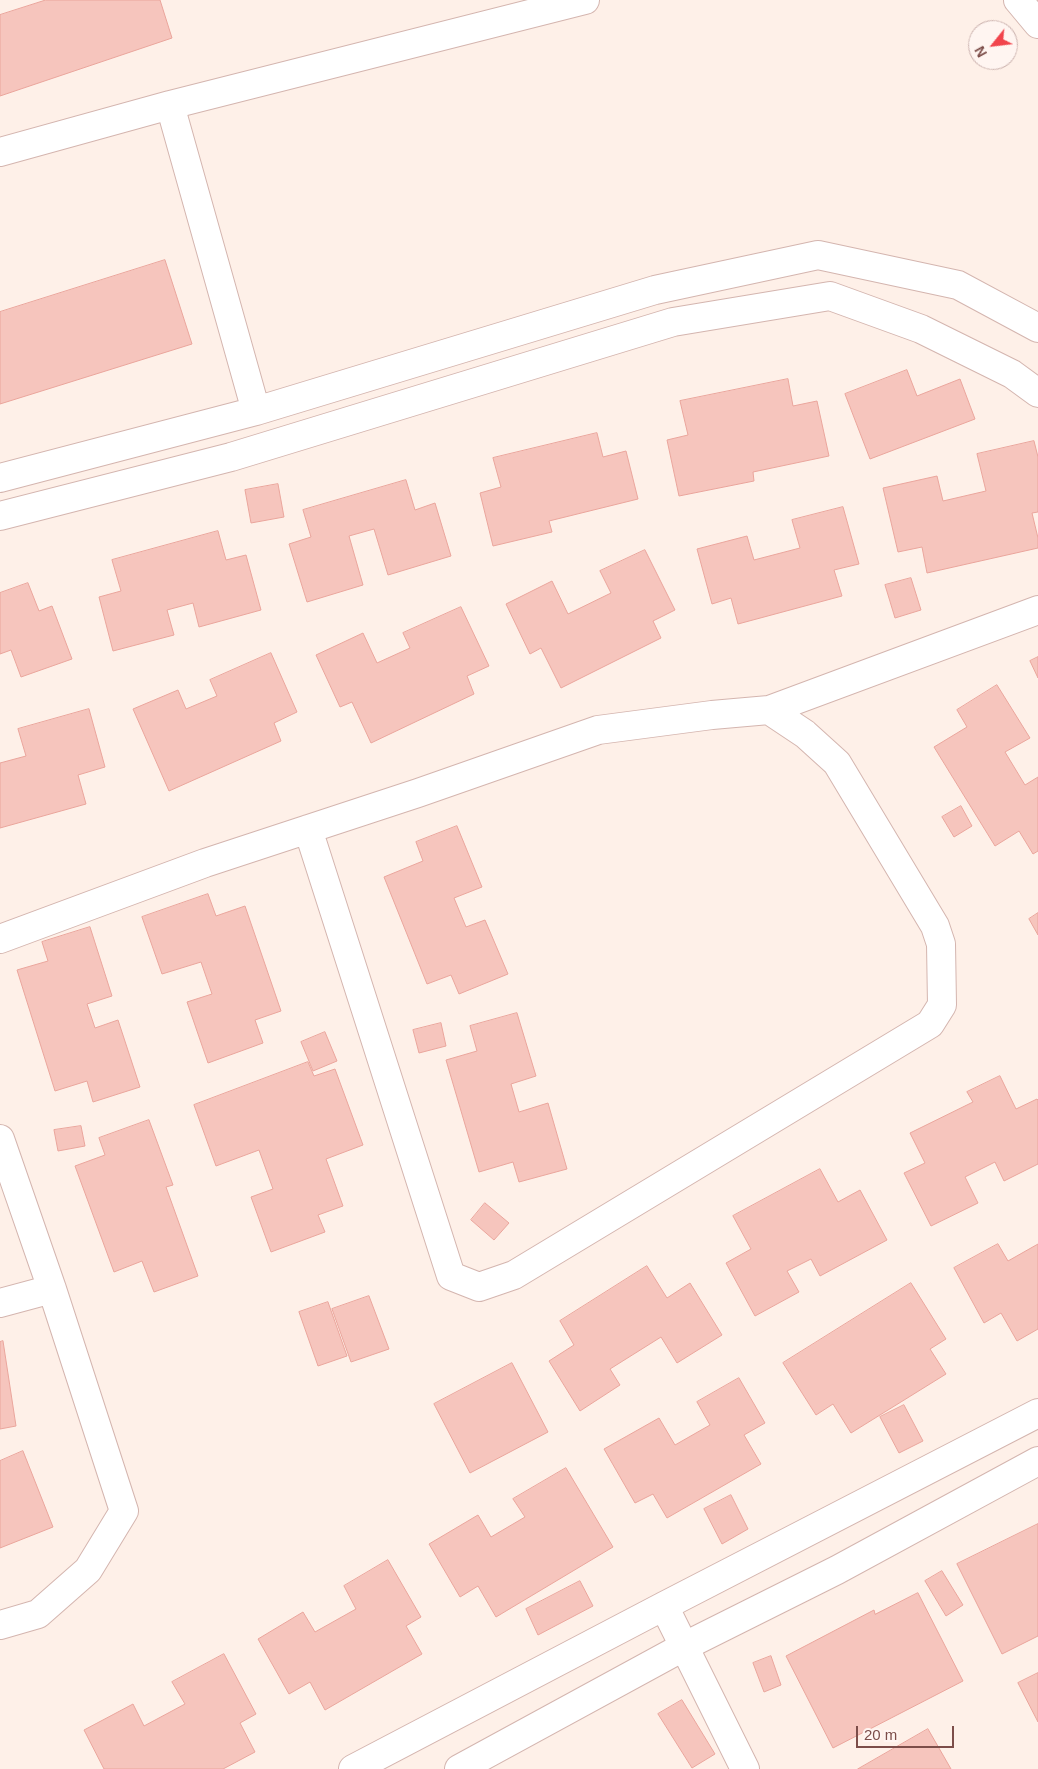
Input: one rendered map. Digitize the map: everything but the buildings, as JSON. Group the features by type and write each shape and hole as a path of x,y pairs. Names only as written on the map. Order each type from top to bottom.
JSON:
{"street":[{"path":"0,152 170,105 585,0"},
{"path":"1018,0 1038,24"},
{"path":"170,105 256,411"},
{"path":"0,478 256,411 655,290 818,255 958,285 1038,328"},
{"path":"0,516 231,456 673,322 830,296 921,329 1012,374 1038,393"},
{"path":"0,939 206,863 598,730 712,715 769,710 1038,610"},
{"path":"308,829 451,1276 479,1287 514,1275 930,1024 942,1005 941,944 935,926 837,763 805,734 769,710"},
{"path":"0,1138 52,1289 124,1511 88,1570 38,1614 0,1625"},
{"path":"0,1303 52,1289"},
{"path":"353,1769 1038,1413"},
{"path":"459,1769 685,1646 837,1570 1038,1461"},
{"path":"664,1606 745,1769"}]}
